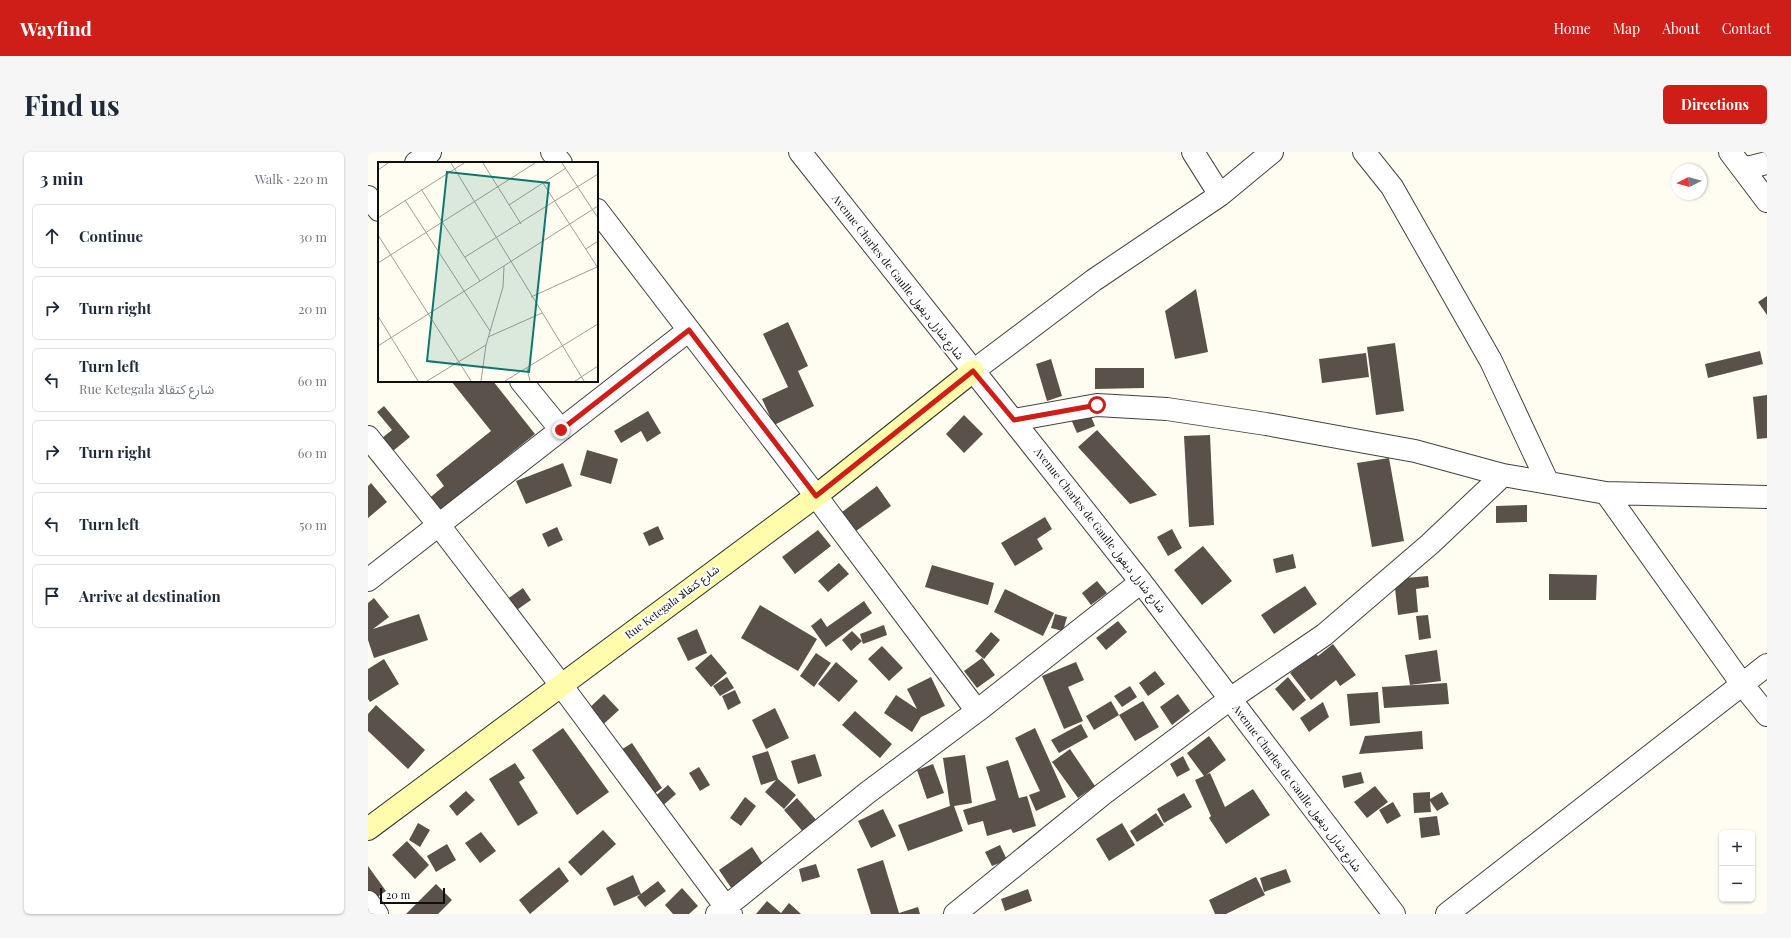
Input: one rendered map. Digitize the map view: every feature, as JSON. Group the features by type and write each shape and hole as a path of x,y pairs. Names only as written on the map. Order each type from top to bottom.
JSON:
{"street":[{"path":"417,162 430,152"},
{"path":"552,152 560,162"},
{"name":"Avenue Charles de Gaulle شارع شارل ديغول","path":"800,152 1141,582 1394,914"},
{"path":"1194,152 1220,194"},
{"path":"973,371 1094,280 1220,194 1272,152"},
{"path":"1364,152 1392,187 1491,361 1548,483"},
{"path":"1737,160 1767,163"},
{"path":"1737,160 1767,201"},
{"path":"598,211 816,496 977,711"},
{"path":"368,580 689,330"},
{"name":"Rue Ketegala شارع كتقالا","path":"368,829 561,684 816,496 973,371"},
{"path":"522,382 561,430"},
{"path":"1014,420 1097,405 1167,409 1266,424 1415,451 1503,475 1606,493 1767,497"},
{"path":"368,437 438,524 561,684 724,912 867,793 977,711 1141,582"},
{"path":"955,914 1103,794 1230,699 1324,634 1430,544 1503,475"},
{"path":"1606,493 1742,684 1767,715"},
{"path":"1447,914 1767,665"},
{"path":"368,902 377,914"}],"building":[{"path":"1196,289 1208,352 1175,359 1165,311"},
{"path":"1767,296 1767,315 1758,302"},
{"path":"788,322 808,366 798,371 814,406 774,425 762,399 788,387 763,334"},
{"path":"1395,343 1404,411 1376,415 1367,347"},
{"path":"1760,351 1763,364 1708,378 1705,364"},
{"path":"1366,353 1369,377 1322,383 1319,359"},
{"path":"1051,359 1062,396 1047,401 1036,364"},
{"path":"1095,368 1144,368 1144,388 1095,389"},
{"path":"452,382 494,382 535,434 437,513 427,500 444,486 436,475 491,431"},
{"path":"1767,395 1767,438 1757,439 1753,397"},
{"path":"384,406 410,437 388,455 377,442 392,430 377,412"},
{"path":"1088,409 1095,426 1077,433 1070,417"},
{"path":"648,411 661,433 647,442 641,431 621,443 614,431"},
{"path":"964,415 983,434 964,453 946,434"},
{"path":"1097,430 1157,495 1130,504 1078,447"},
{"path":"1210,435 1214,525 1189,527 1184,436"},
{"path":"587,450 618,459 611,484 580,475"},
{"path":"1389,458 1404,541 1372,547 1357,463"},
{"path":"563,463 572,486 526,504 516,481"},
{"path":"371,483 387,502 368,518 368,486"},
{"path":"877,486 891,506 856,531 842,512"},
{"path":"1527,505 1527,522 1496,523 1496,506"},
{"path":"1045,517 1052,529 1037,539 1043,549 1015,566 1001,543"},
{"path":"658,526 664,539 649,546 643,533"},
{"path":"557,527 563,540 548,547 542,534"},
{"path":"1172,529 1182,548 1168,556 1157,537"},
{"path":"818,530 831,546 795,574 782,557"},
{"path":"1203,546 1232,581 1202,605 1174,570"},
{"path":"1293,554 1296,568 1276,573 1273,559"},
{"path":"839,563 849,574 828,592 818,581"},
{"path":"932,565 994,583 988,605 925,587"},
{"path":"1549,574 1597,575 1596,600 1549,600"},
{"path":"1428,576 1429,587 1416,589 1418,612 1398,615 1394,579"},
{"path":"1097,581 1107,593 1091,605 1082,593"},
{"path":"1305,586 1317,604 1274,634 1261,615"},
{"path":"523,588 531,600 511,614 503,602"},
{"path":"1005,589 1054,613 1043,636 994,612"},
{"path":"374,598 389,617 373,629 419,614 428,640 374,658 368,640 368,603"},
{"path":"864,601 872,613 826,647 811,626 821,618 827,627"},
{"path":"760,605 817,639 798,671 741,638"},
{"path":"1055,614 1067,617 1063,631 1051,628"},
{"path":"1428,615 1431,638 1419,640 1416,616"},
{"path":"1118,621 1127,632 1106,650 1096,638"},
{"path":"884,625 887,635 863,644 860,634"},
{"path":"697,629 707,653 688,661 677,638"},
{"path":"852,631 862,641 851,651 842,640"},
{"path":"991,632 1000,640 984,659 975,651"},
{"path":"1333,644 1356,675 1340,686 1336,680 1311,700 1290,673 1315,653 1318,656"},
{"path":"882,646 903,668 889,681 868,659"},
{"path":"1437,650 1441,681 1410,685 1405,655"},
{"path":"816,653 831,663 814,687 800,676"},
{"path":"711,654 727,673 711,687 695,668"},
{"path":"982,658 995,675 977,688 964,671"},
{"path":"384,659 399,684 370,702 368,699 368,669"},
{"path":"836,662 858,681 839,702 818,684"},
{"path":"1076,662 1084,680 1068,687 1083,721 1064,729 1042,676"},
{"path":"1155,671 1165,684 1148,696 1139,683"},
{"path":"727,677 734,688 720,696 713,686"},
{"path":"931,677 945,706 921,717 912,732 884,713 896,695 917,709 907,689"},
{"path":"1288,677 1306,700 1293,711 1275,689"},
{"path":"1447,683 1449,704 1384,708 1382,687"},
{"path":"1130,686 1137,697 1122,707 1114,696"},
{"path":"735,690 741,703 728,710 722,696"},
{"path":"1378,692 1380,723 1350,726 1347,694"},
{"path":"604,694 619,710 597,730 584,713"},
{"path":"1178,694 1190,711 1172,725 1160,707"},
{"path":"1111,701 1119,715 1094,730 1086,716"},
{"path":"1143,701 1159,727 1135,741 1119,715"},
{"path":"1323,702 1329,717 1309,732 1300,718"},
{"path":"376,705 425,750 408,769 368,731 368,714"},
{"path":"775,708 789,738 766,749 752,720"},
{"path":"855,711 892,744 880,758 842,725"},
{"path":"1081,724 1088,737 1059,753 1051,740"},
{"path":"563,728 609,792 577,815 532,750"},
{"path":"1035,728 1066,797 1036,811 1029,795 1040,791 1015,738"},
{"path":"1422,731 1423,749 1359,754 1365,736"},
{"path":"1209,736 1226,760 1206,775 1210,773 1225,807 1253,789 1270,815 1226,844 1209,818 1211,816 1195,780 1204,776 1187,753"},
{"path":"632,743 662,788 647,799 616,753"},
{"path":"1070,749 1095,786 1078,798 1052,762"},
{"path":"768,751 778,779 796,795 784,809 765,792 776,780 761,785 752,756"},
{"path":"815,754 822,776 798,784 791,761"},
{"path":"965,755 972,803 954,806 963,831 908,851 898,825 950,806 943,758"},
{"path":"1183,756 1190,770 1177,777 1170,764"},
{"path":"1008,760 1019,798 1027,796 1036,826 1013,833 1011,829 987,836 983,821 968,825 963,810 996,800 986,767"},
{"path":"515,763 525,778 519,782 538,813 518,826 489,779"},
{"path":"933,764 944,793 927,799 917,770"},
{"path":"699,767 710,785 700,791 689,773"},
{"path":"1361,772 1364,783 1344,788 1342,776"},
{"path":"668,785 676,794 660,808 652,799"},
{"path":"1375,786 1388,802 1367,818 1354,802"},
{"path":"466,791 475,800 457,816 449,806"},
{"path":"1430,792 1430,799 1442,792 1449,804 1437,811 1430,801 1431,812 1414,813 1413,793"},
{"path":"1184,793 1192,807 1164,823 1157,809"},
{"path":"745,797 756,806 741,826 730,818"},
{"path":"797,798 818,822 805,834 784,810"},
{"path":"1393,802 1401,816 1387,824 1379,810"},
{"path":"883,809 896,836 871,848 858,821"},
{"path":"1156,813 1164,825 1137,842 1130,831"},
{"path":"1437,816 1440,835 1421,838 1419,818"},
{"path":"418,823 430,830 420,847 409,840"},
{"path":"1122,823 1135,845 1109,861 1096,839"},
{"path":"603,830 616,844 581,876 568,862"},
{"path":"481,832 496,851 480,863 465,843"},
{"path":"407,841 429,865 415,879 392,855"},
{"path":"447,844 456,860 436,872 427,856"},
{"path":"1000,845 1007,860 992,866 985,852"},
{"path":"752,847 765,867 732,889 719,870"},
{"path":"883,860 899,913 918,907 920,914 871,914 857,869"},
{"path":"816,864 820,877 802,882 799,869"},
{"path":"368,866 386,891 373,900 368,893"},
{"path":"559,867 569,881 530,914 519,900"},
{"path":"1286,869 1291,882 1264,892 1260,878"},
{"path":"633,875 641,894 614,906 606,888"},
{"path":"1256,877 1265,895 1226,914 1215,914 1209,900"},
{"path":"658,881 666,891 645,907 637,897"},
{"path":"436,884 452,900 438,914 406,914"},
{"path":"682,888 698,906 689,914 673,914 665,905"},
{"path":"1028,889 1032,901 1005,911 1001,899"},
{"path":"767,901 781,913 789,903 801,914 756,914"}],"route":[{"path":"561,430 689,330 816,496 973,371 1014,420 1097,405"}]}
